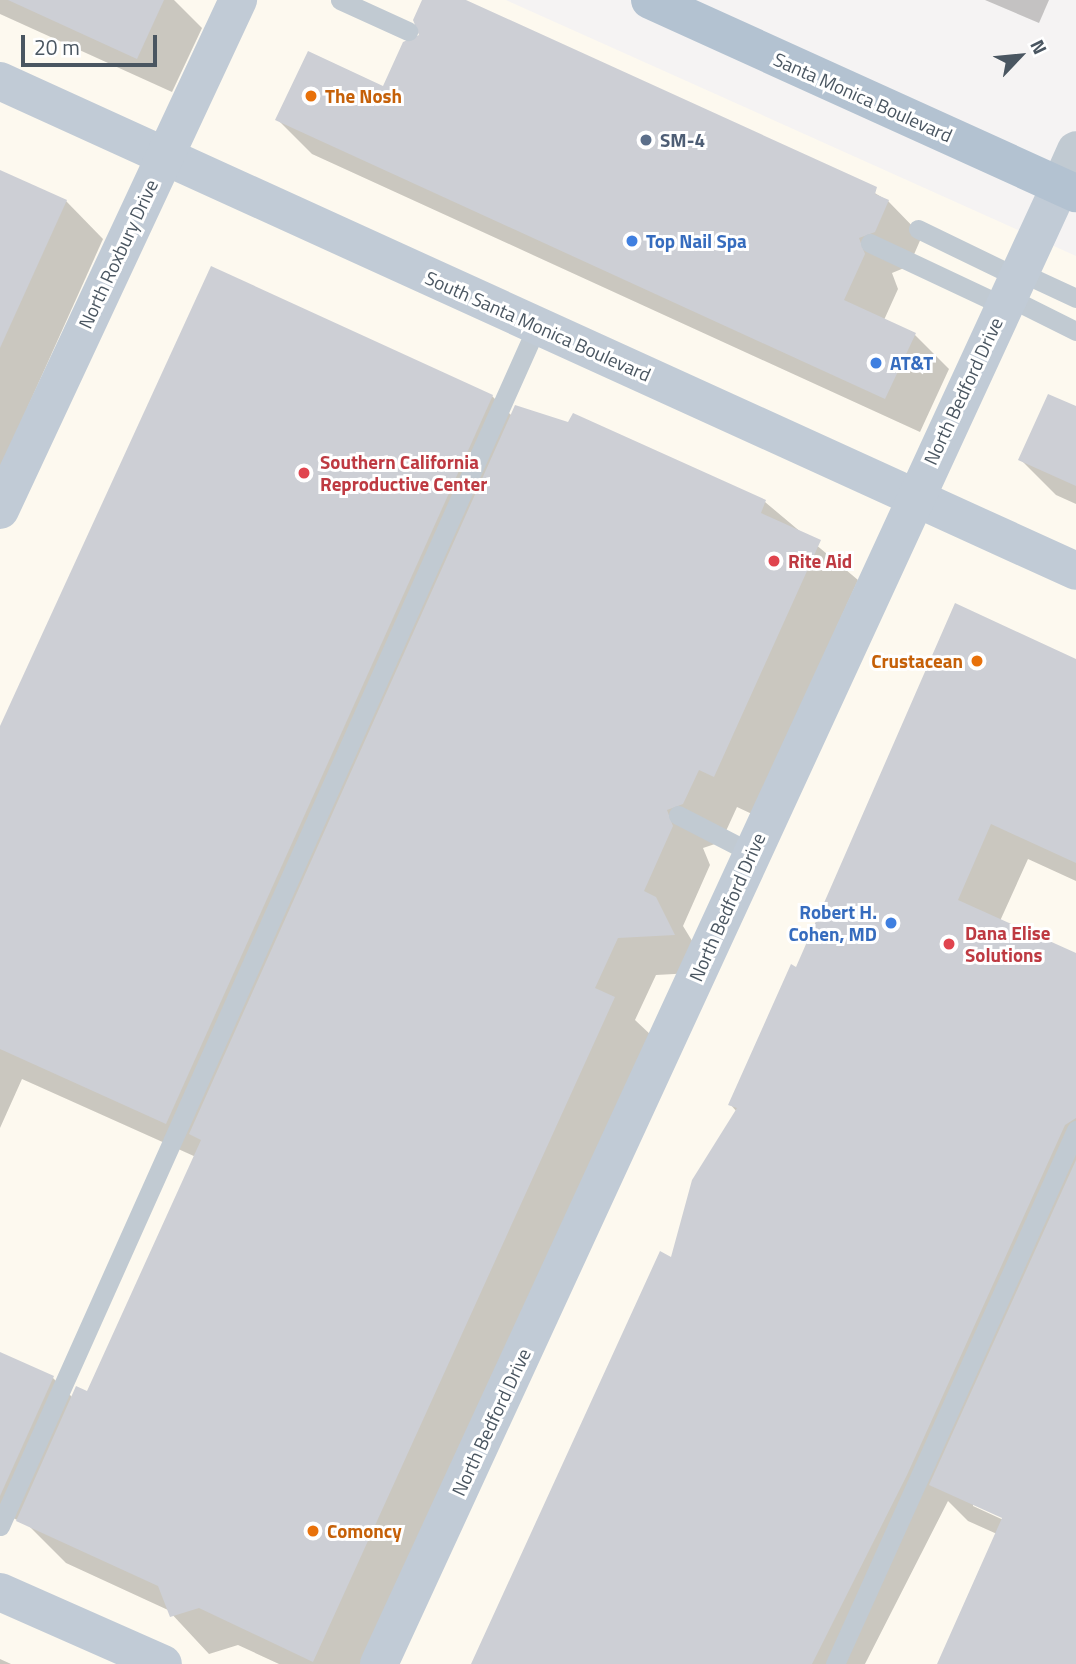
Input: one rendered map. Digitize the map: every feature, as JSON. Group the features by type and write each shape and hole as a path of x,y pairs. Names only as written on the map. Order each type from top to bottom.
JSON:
{"main road":[{"name":"Santa Monica Boulevard","path":"650,0 692,9 1068,189"}],"street":[{"name":"North Roxbury Drive","path":"0,510 238,0"},
{"name":"South Santa Monica Boulevard","path":"0,81 1076,571"},
{"name":"North Bedford Drive","path":"379,1664 914,497 1012,288 1068,189 1076,150"},
{"path":"0,1592 163,1664"}],"lane":[{"path":"340,0 408,31"},
{"path":"918,229 1076,331"},
{"path":"870,243 1012,288 1076,298"},
{"path":"0,1526 537,326"},
{"path":"678,815 752,853"},
{"path":"835,1664 1076,1130"}],"shaded area":[{"path":"0,0 506,0 1076,256 1076,1664 0,1664"}],"building":[{"path":"8,0 164,0 137,59"},
{"path":"422,0 466,0 877,187 875,194 889,200 875,232 859,238 865,254 844,300 916,333 885,399 275,120 308,51 383,86 403,42 419,35 413,20"},
{"path":"0,170 67,200 0,348"},
{"path":"211,266 493,395 166,1124 0,1049 0,726"},
{"path":"1048,394 1076,406 1076,486 1018,460"},
{"path":"515,405 568,422 573,413 766,500 761,513 821,540 714,777 699,770 683,804 667,810 673,826 644,891 656,897 675,935 618,938 595,988 615,997 313,1662 199,1608 170,1617 158,1586 16,1521 76,1386 87,1391 201,1140 189,1134"},
{"path":"955,603 1076,659 1076,863 991,824 958,900 1076,953 1076,1118 1065,1125 907,1475 812,1664 471,1664 660,1251 671,1257 692,1180 737,1108 728,1105 791,964 796,967"},
{"path":"1076,1160 1076,1664 937,1664 1002,1518 929,1485"},
{"path":"0,1352 54,1376 0,1496"}],"place":[{"name":"The Nosh","path":"311,96"},
{"name":"SM-4","path":"646,140"},
{"name":"Top Nail Spa","path":"632,241"},
{"name":"AT&T","path":"876,363"},
{"name":"Southern California Reproductive Center","path":"304,473"},
{"name":"Rite Aid","path":"774,561"},
{"name":"Crustacean","path":"977,661"},
{"name":"Robert H. Cohen, MD","path":"891,923"},
{"name":"Dana Elise Solutions","path":"949,944"},
{"name":"Comoncy","path":"313,1531"}]}
